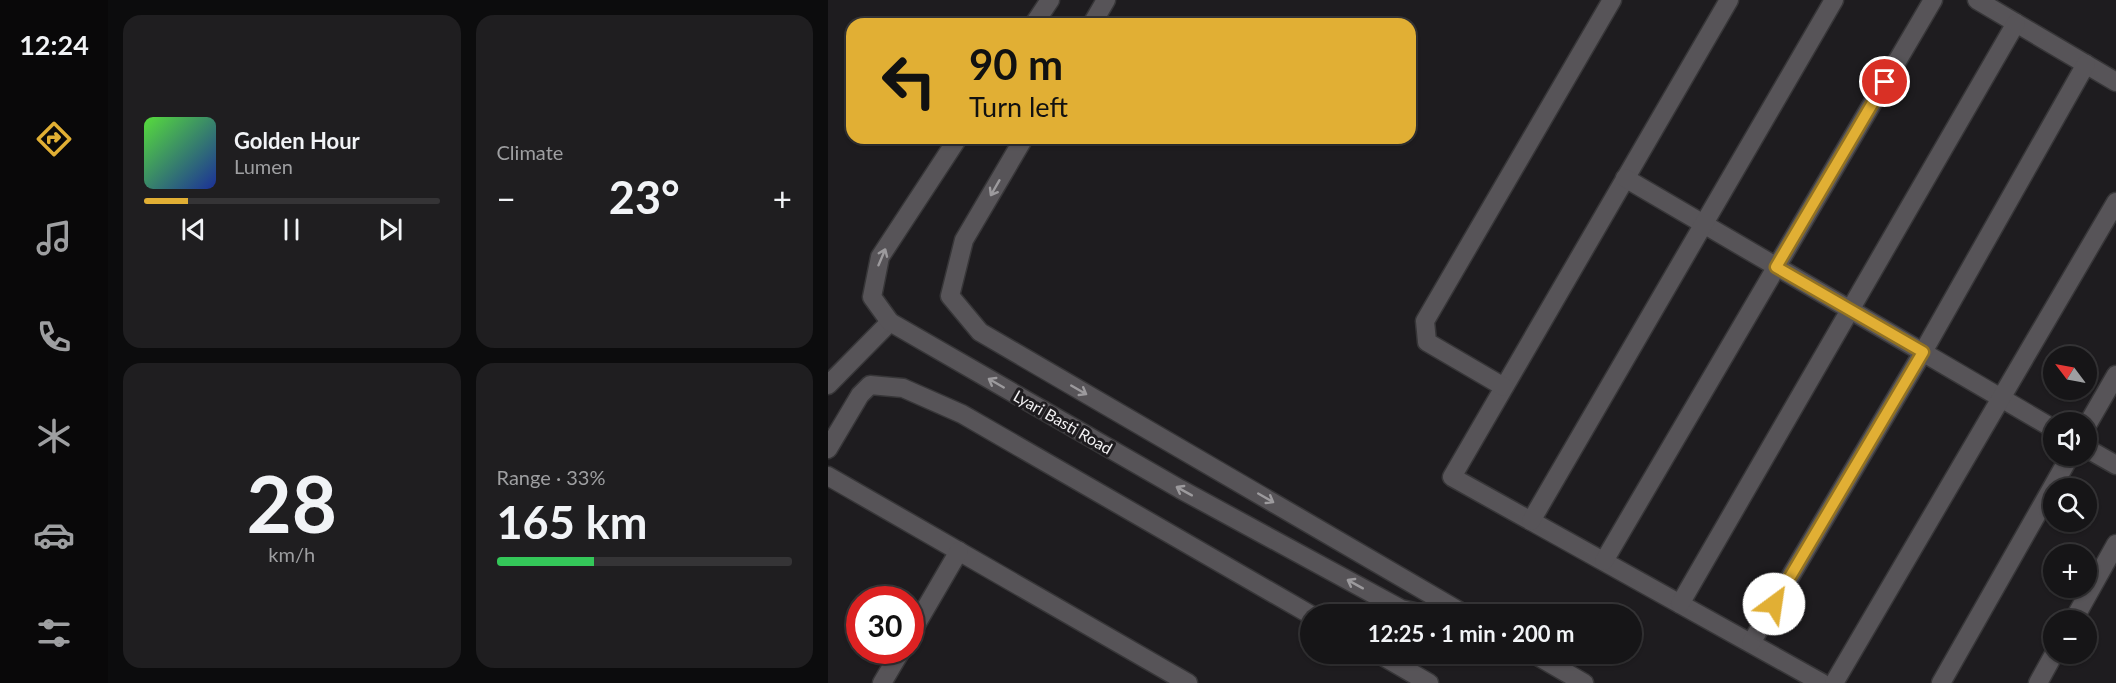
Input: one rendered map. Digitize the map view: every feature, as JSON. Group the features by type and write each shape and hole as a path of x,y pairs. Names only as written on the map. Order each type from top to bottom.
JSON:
{"street":[{"path":"1038,18 1050,0"},
{"path":"1096,18 1106,0"},
{"path":"1504,387 1427,342 1425,321 1612,0"},
{"path":"1729,0 1452,477 1822,683"},
{"path":"1530,521 1834,0"},
{"path":"1604,561 1933,0"},
{"path":"1977,0 2116,82"},
{"path":"1680,604 2016,23"},
{"path":"1751,643 1923,352 2086,64"},
{"name":"Lyari Basti Road","path":"954,144 880,257 872,297 890,322 1190,495 1392,604"},
{"path":"1020,144 964,240 950,296 980,332 1447,604"},
{"path":"1625,178 2043,422"},
{"path":"1834,683 2116,202"},
{"path":"828,385 890,322"},
{"path":"2095,412 2116,375"},
{"path":"828,449 860,395 870,385 903,388 962,414 1300,609"},
{"path":"2097,454 2116,465"},
{"path":"1941,683 2064,466"},
{"path":"828,476 1188,683"},
{"path":"2079,610 2116,544"},
{"path":"924,611 959,551"},
{"path":"883,683 894,664"},
{"path":"1396,664 1429,683"},
{"path":"1551,664 1584,683"},
{"path":"2038,683 2049,664"}],"route":[{"path":"1774,604 1923,352 1776,267 1885,82"}]}
